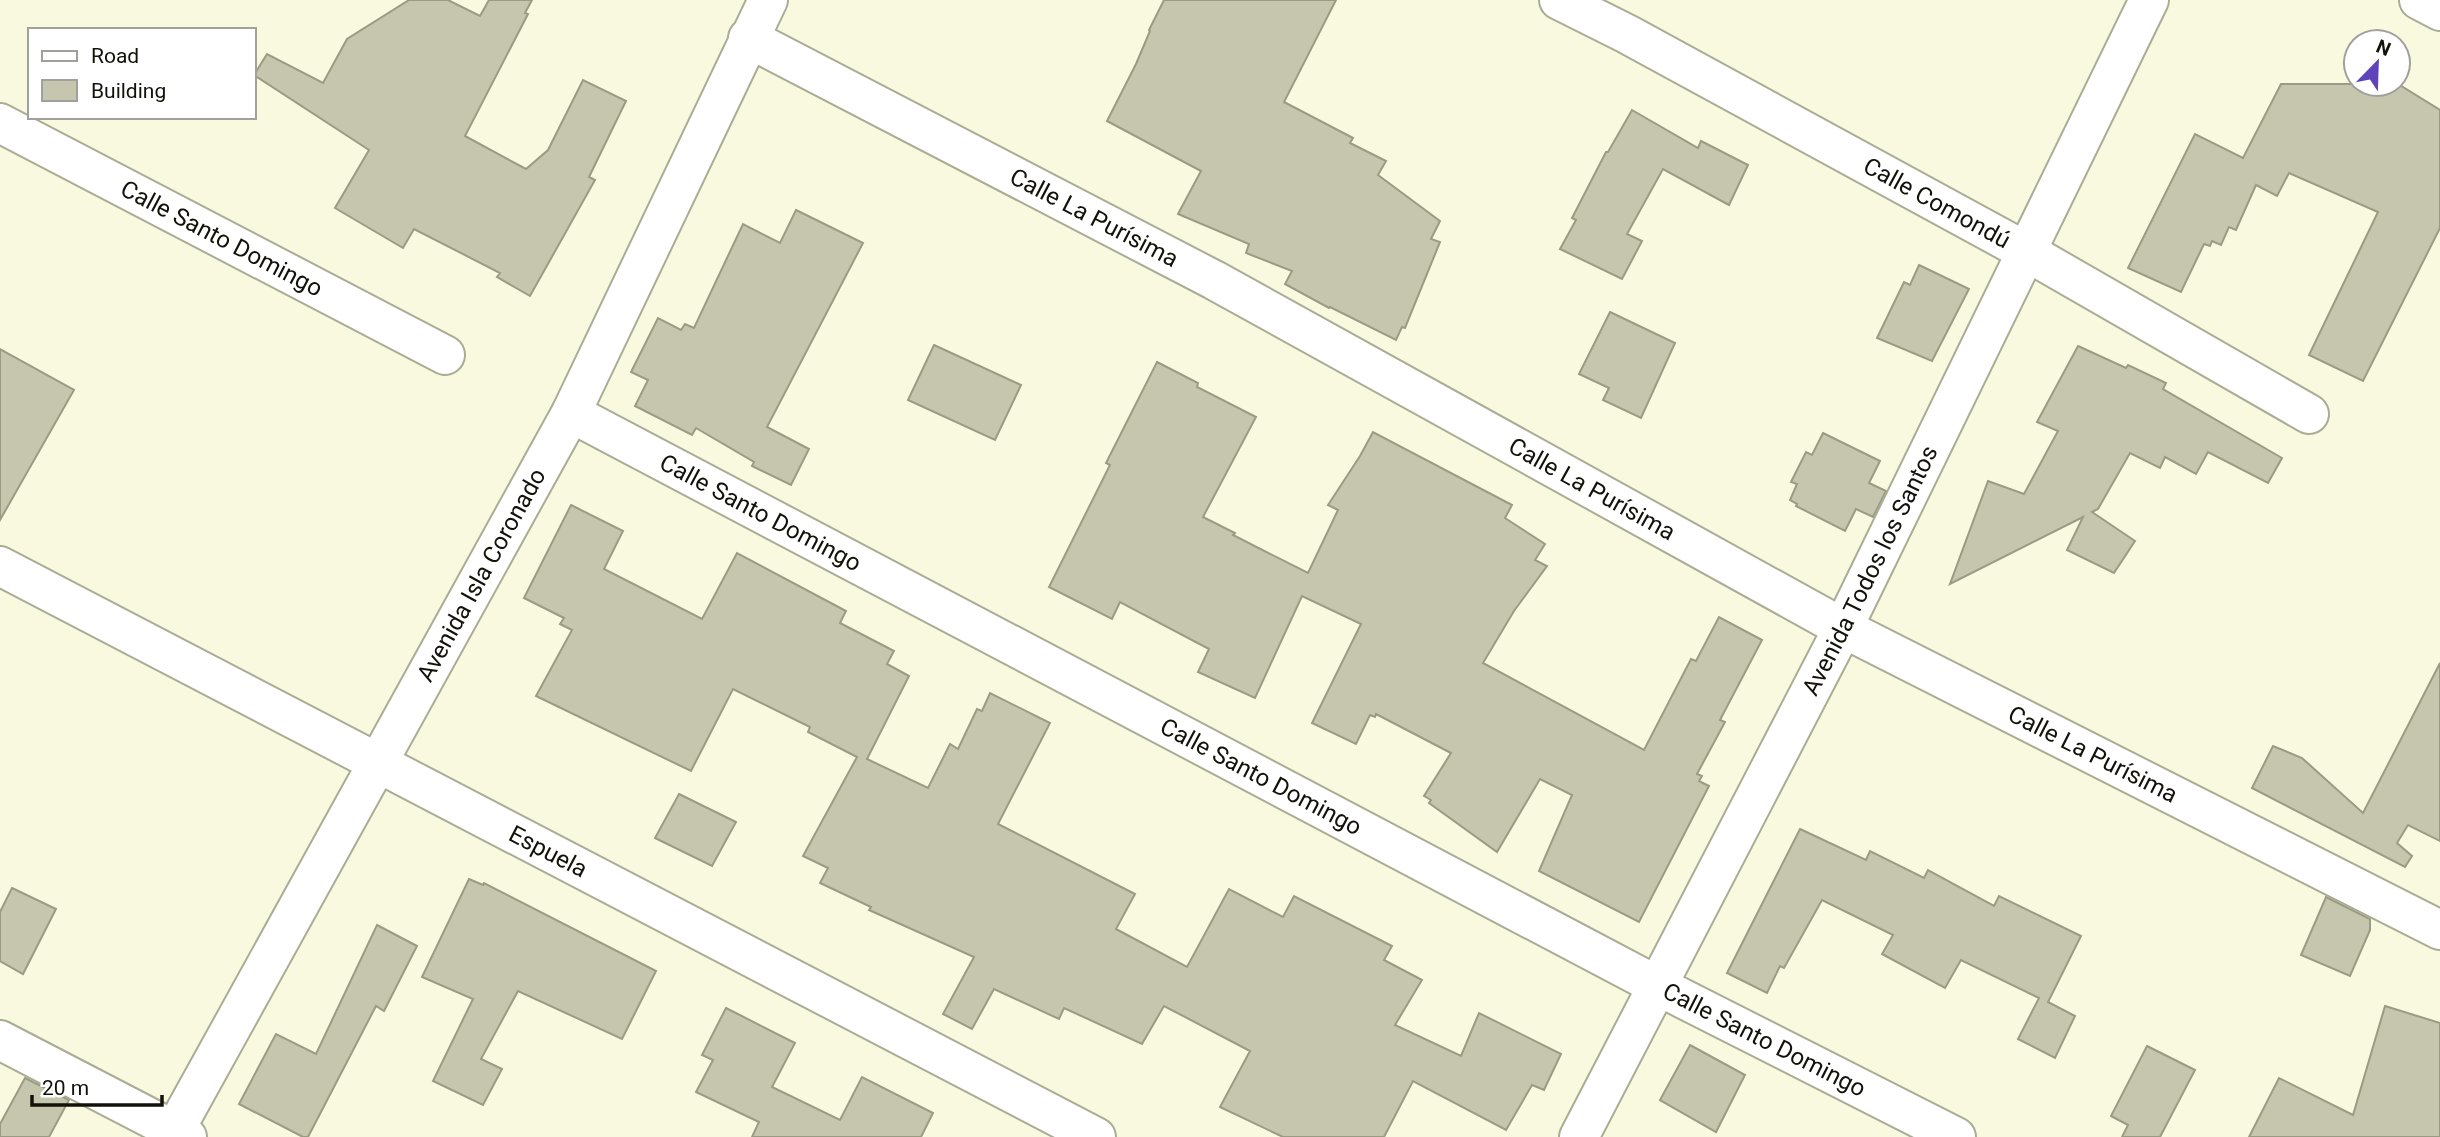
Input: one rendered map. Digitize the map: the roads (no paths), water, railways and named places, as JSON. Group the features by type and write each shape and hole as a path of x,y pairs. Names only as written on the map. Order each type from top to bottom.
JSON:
{"street":[{"name":"Avenida Isla Coronado","path":"178,1135 571,413 768,0"},
{"name":"Calle Comondú","path":"1559,0 1639,40 2027,252 2309,414"},
{"name":"Avenida Todos los Santos","path":"1580,1137 1843,628 2150,0"},
{"path":"2419,0 2440,11"},
{"name":"Calle La Purísima","path":"748,38 1214,280 1843,628 2440,930"},
{"name":"Calle Santo Domingo","path":"0,123 445,355"},
{"name":"Calle Santo Domingo","path":"571,413 1658,986 1956,1137"},
{"name":"Espuela","path":"0,566 1096,1137"},
{"path":"0,1040 178,1135"}]}
